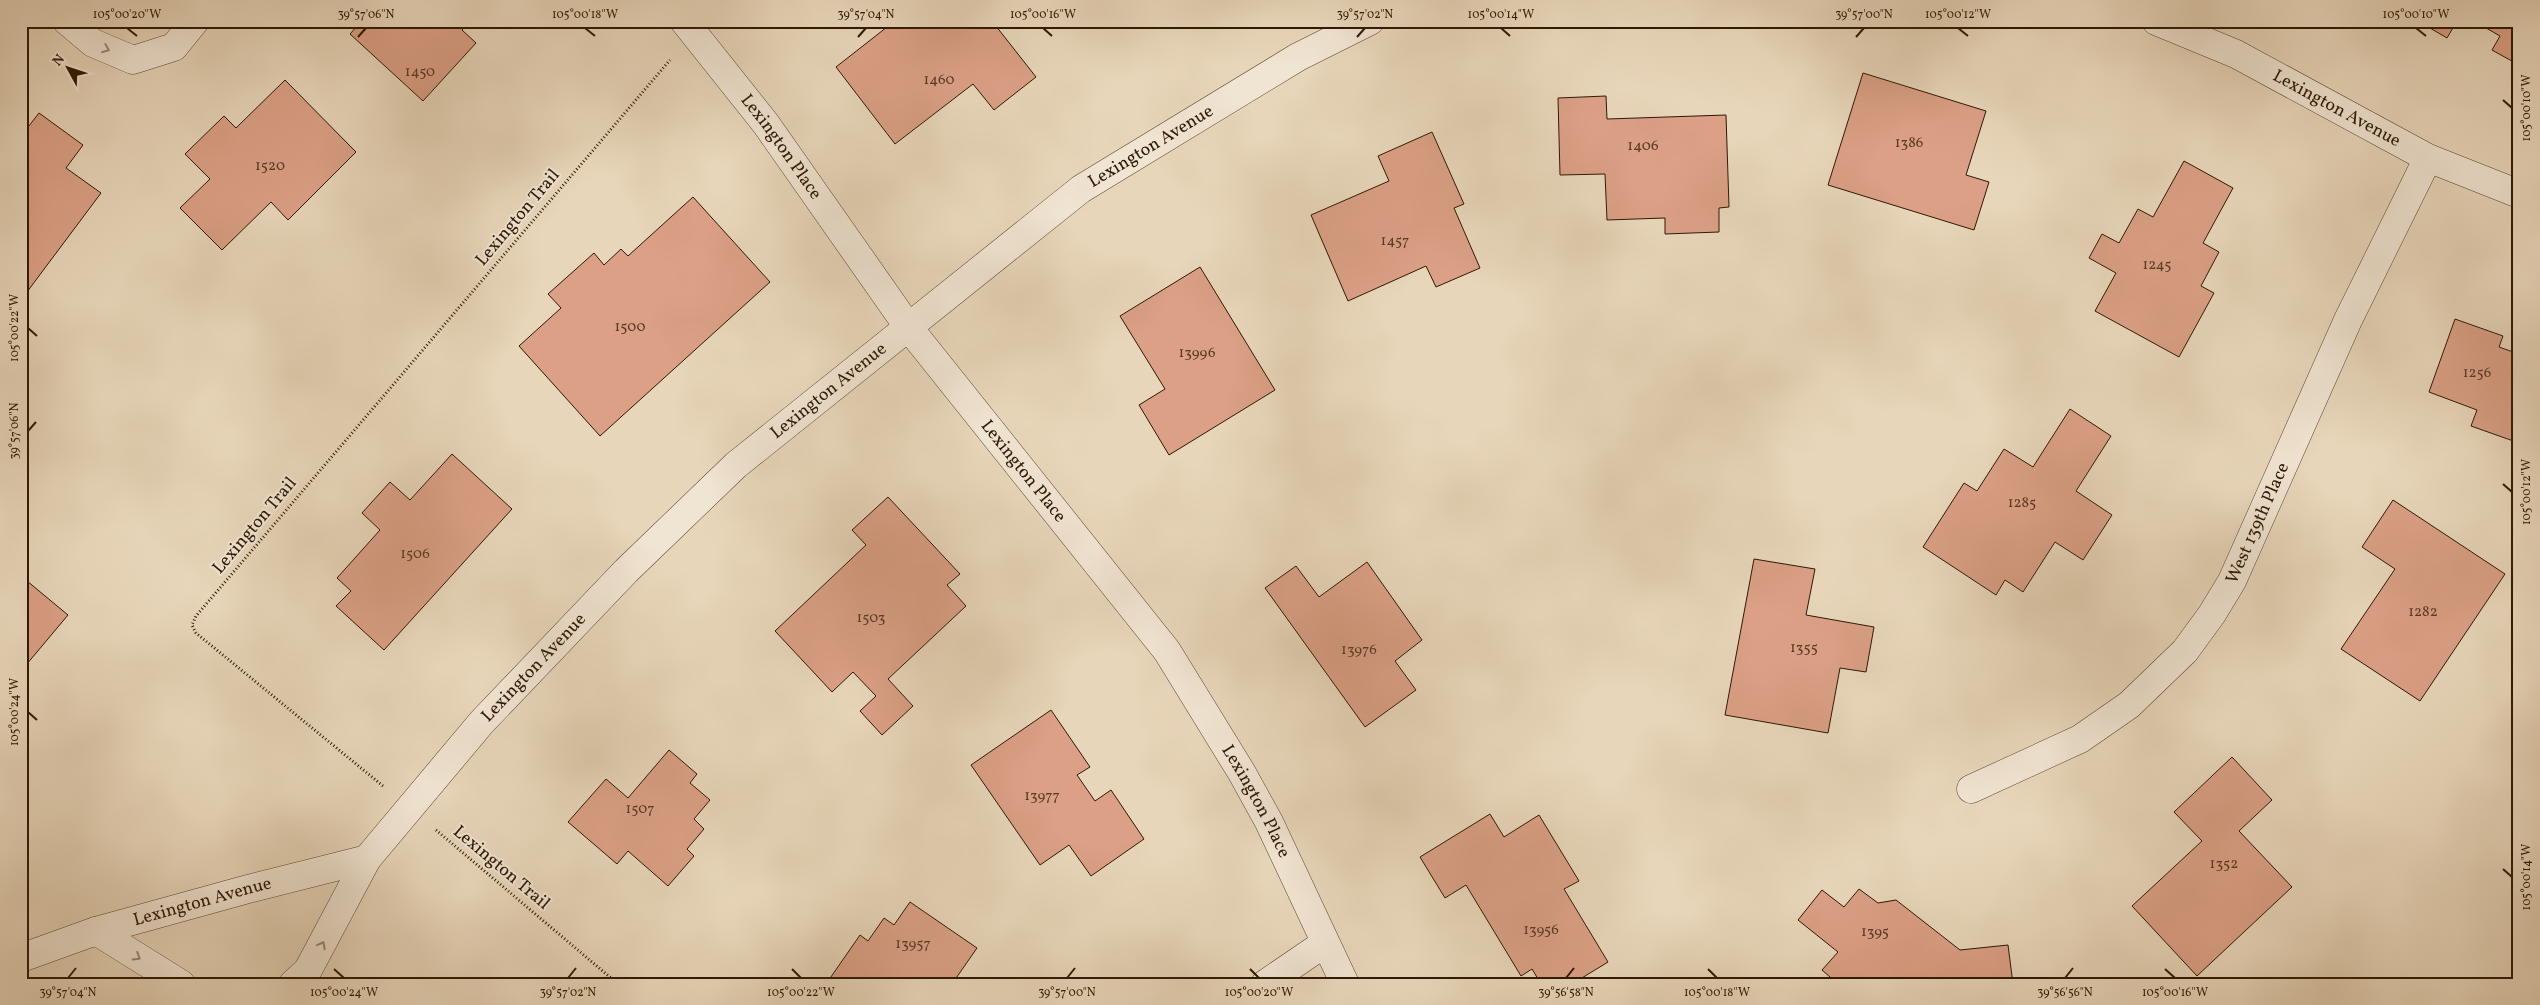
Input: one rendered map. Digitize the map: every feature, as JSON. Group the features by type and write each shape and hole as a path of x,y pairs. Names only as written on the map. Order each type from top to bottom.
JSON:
{"street":[{"path":"67,21 92,43 133,60 174,47 195,21"},
{"name":"Lexington Avenue","path":"293,984 308,970 367,859 411,809 481,723 626,570 736,465 1081,188 1298,57 1370,21"},
{"name":"Lexington Avenue","path":"2156,21 2236,54 2428,158 2519,194"},
{"name":"Lexington Place","path":"688,27 766,124 909,328 1167,651 1247,781 1345,984"},
{"name":"West 139th Place","path":"1971,789 2080,740 2129,705 2185,651 2212,614 2232,581 2348,320 2428,158"},
{"name":"Lexington Avenue","path":"21,958 96,931 248,889 367,859"},
{"name":"Lexington Avenue","path":"96,931 181,984"},
{"path":"1265,984 1325,943"}],"path":[{"name":"Lexington Trail","path":"618,984 411,809 196,633 192,625 196,616 688,27"}],"building":[{"path":"354,21 470,21 462,30 476,43 423,101 350,34 358,25"},
{"path":"882,21 992,21 1036,77 994,110 973,84 895,144 836,67 887,27"},
{"path":"2418,21 2457,21 2447,38"},
{"path":"2474,21 2519,21 2519,65 2492,50 2500,36"},
{"path":"1863,73 1986,111 1966,175 1989,182 1974,230 1828,185"},
{"path":"285,80 356,152 288,220 271,202 222,250 180,208 210,179 185,154 224,116 236,128"},
{"path":"1606,96 1607,119 1726,115 1729,207 1719,208 1719,232 1665,234 1665,218 1607,220 1605,174 1560,175 1558,98"},
{"path":"39,113 83,145 66,168 101,193 21,300 21,136"},
{"path":"1432,132 1464,204 1454,208 1480,268 1436,287 1426,266 1348,301 1311,215 1389,181 1378,156"},
{"path":"2184,161 2233,188 2203,243 2219,252 2201,286 2214,293 2179,357 2095,311 2116,273 2089,258 2102,234 2119,243 2138,209 2153,217"},
{"path":"693,197 770,282 600,436 519,346 561,308 548,294 594,253 604,265 621,249 628,256"},
{"path":"1200,267 1275,390 1169,455 1139,405 1165,389 1120,316"},
{"path":"2455,319 2503,336 2499,347 2519,354 2519,443 2471,426 2477,410 2429,392"},
{"path":"2070,409 2111,436 2076,491 2112,515 2083,560 2055,542 2023,592 2005,580 1996,595 1923,547 1964,483 1977,491 2004,449 2033,467"},
{"path":"452,454 512,509 384,650 336,606 351,591 337,578 380,530 362,513 390,482 410,500"},
{"path":"888,497 960,574 947,585 966,606 888,679 913,706 882,735 860,711 876,696 853,672 832,692 775,631 866,545 852,530"},
{"path":"2393,500 2505,574 2420,701 2341,649 2395,569 2362,547"},
{"path":"1754,559 1815,569 1806,615 1874,627 1866,672 1840,668 1828,733 1725,715"},
{"path":"1367,562 1422,640 1395,661 1416,690 1365,727 1265,588 1296,566 1319,597"},
{"path":"21,576 68,615 21,671"},
{"path":"1051,710 1090,767 1077,775 1095,801 1111,790 1144,839 1091,876 1069,845 1040,865 971,765"},
{"path":"669,750 697,774 690,783 710,800 694,819 704,829 687,849 694,856 668,886 628,851 617,864 568,822 606,779 628,798"},
{"path":"2232,757 2272,800 2239,831 2292,887 2197,976 2132,906 2202,841 2174,812"},
{"path":"1490,814 1504,837 1539,815 1579,881 1564,889 1608,962 1572,984 1541,984 1532,969 1521,976 1466,885 1445,898 1420,857"},
{"path":"1859,889 1878,903 1896,900 1960,950 2008,945 2013,984 1838,984 1822,970 1838,952 1798,920 1822,890 1844,907"},
{"path":"910,902 977,948 952,984 826,984 860,935 868,941 884,918 894,925"}]}
